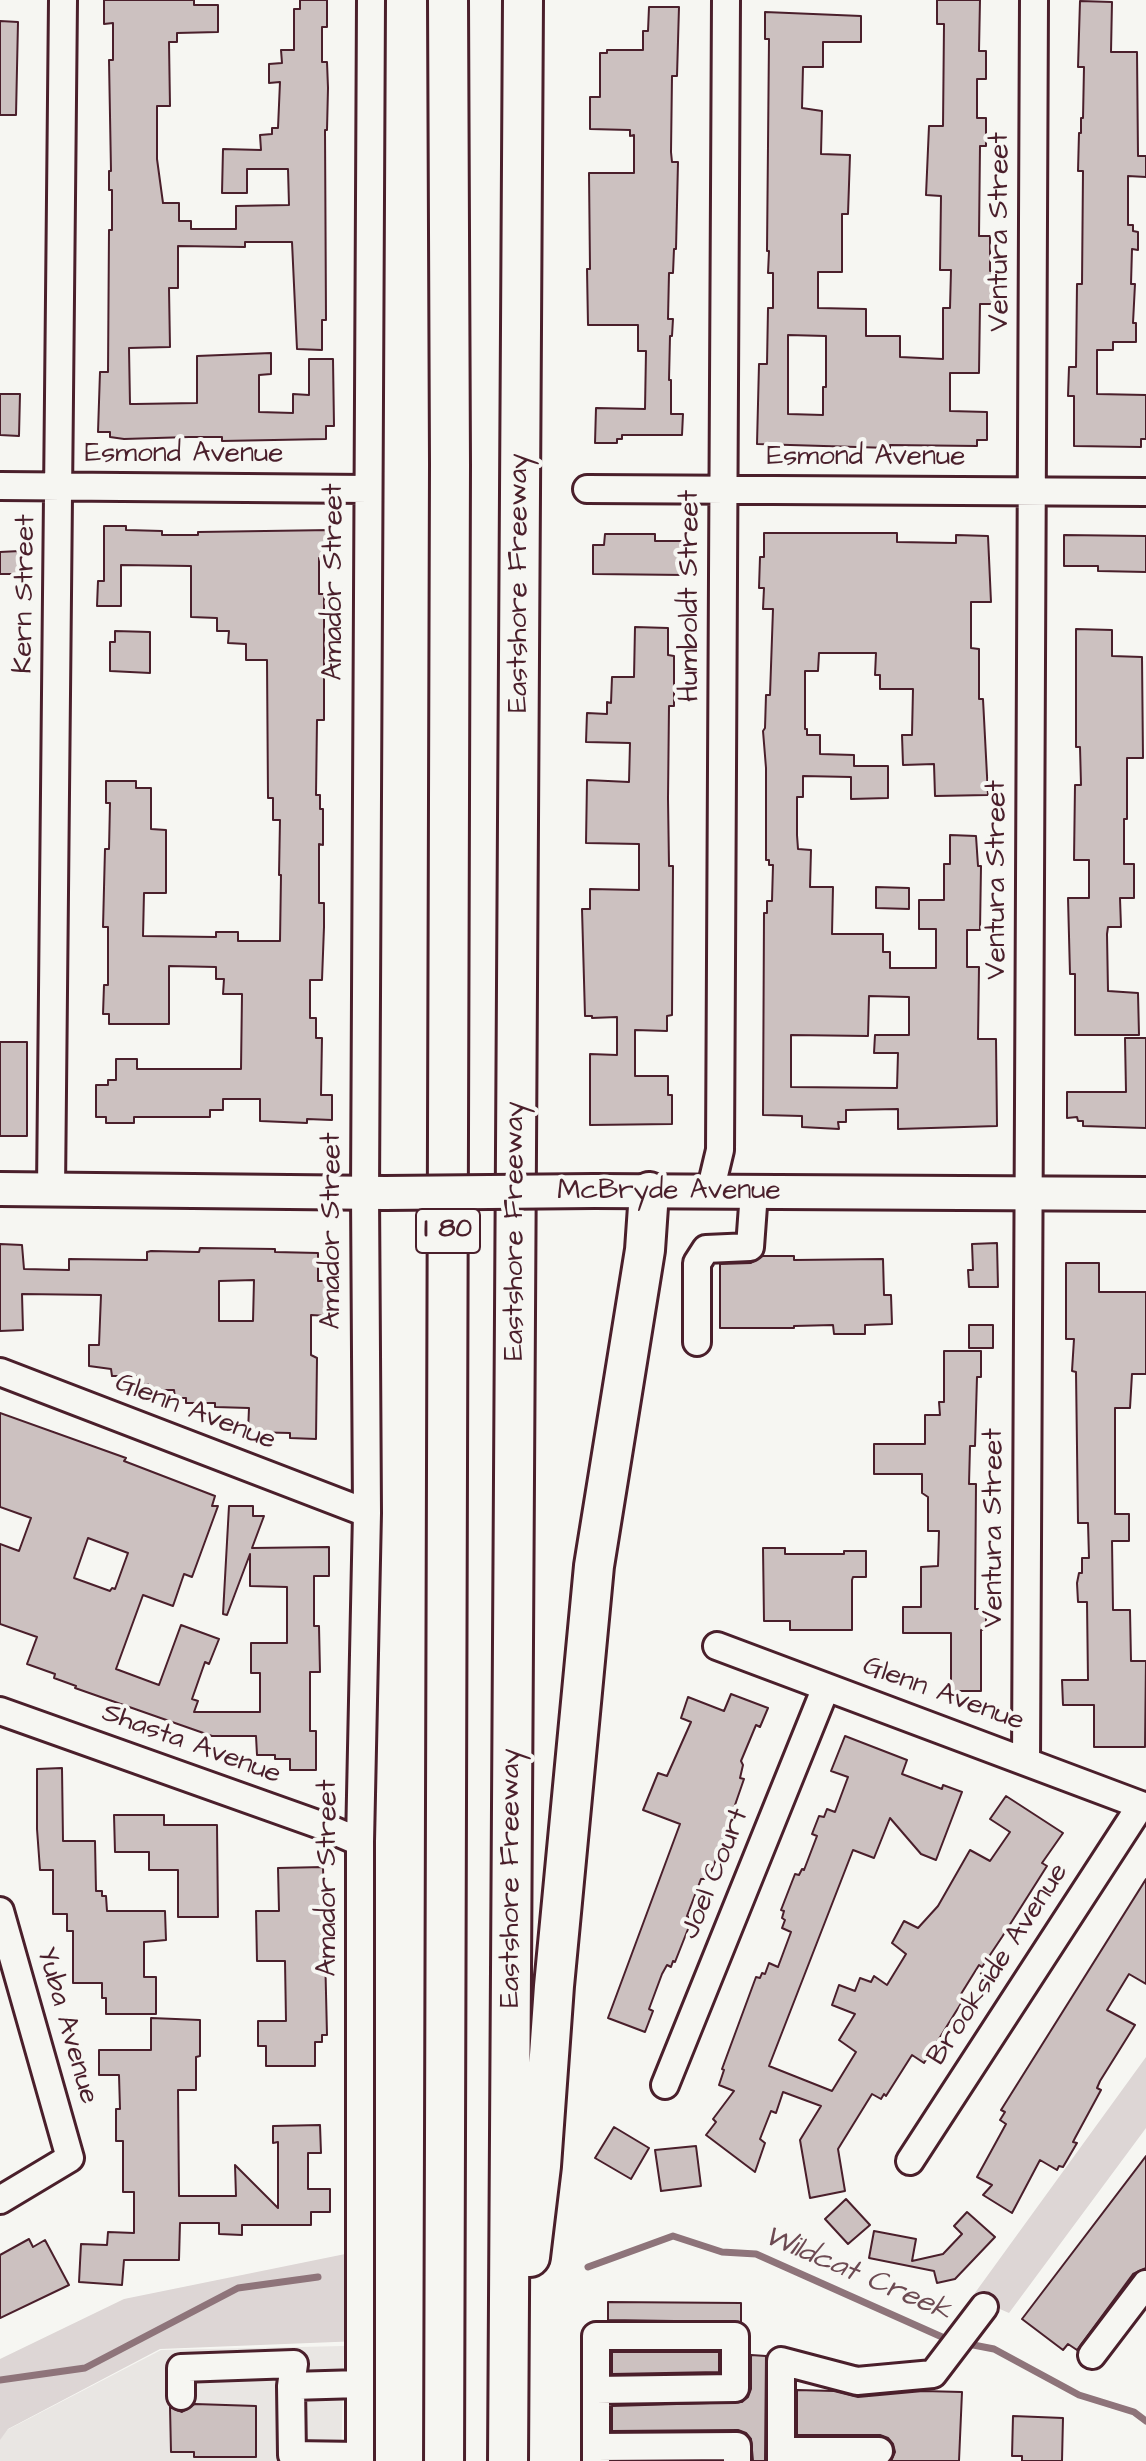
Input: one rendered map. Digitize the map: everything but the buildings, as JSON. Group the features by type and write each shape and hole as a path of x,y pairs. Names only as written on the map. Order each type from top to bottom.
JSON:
{"highway":[{"name":"I 80","path":"444,2461 450,495 448,0"},
{"name":"Eastshore Freeway","path":"508,2448 523,0"},
{"path":"508,2448 541,2166 554,1986 590,1598 645,1250 649,1192"}],"main road":[{"name":"McBryde Avenue","path":"0,1189 1146,1194"}],"street":[{"name":"Kern Street","path":"51,1189 63,0"},
{"name":"Amador Street","path":"360,2458 360,1842 375,1193 368,489 371,0"},
{"name":"Humboldt Street","path":"710,1192 720,1150 726,0"},
{"name":"Ventura Street","path":"1026,1760 1034,0"},
{"name":"Esmond Avenue","path":"0,486 368,489"},
{"name":"Esmond Avenue","path":"587,489 1146,492"},
{"path":"697,1342 697,1263 706,1249 750,1247 754,1192"},
{"name":"Glenn Avenue","path":"0,1372 367,1513"},
{"name":"Glenn Avenue","path":"717,1646 1143,1806"},
{"name":"Joel Court","path":"665,2085 826,1687"},
{"name":"Shasta Avenue","path":"0,1711 360,1842"},
{"name":"Brookside Avenue","path":"910,2161 1143,1806"},
{"name":"Yuba Avenue","path":"0,1911 70,2158 0,2200"},
{"path":"1092,2355 1146,2284"},
{"path":"879,2451 781,2456 781,2361 857,2381 933,2374 984,2307"},
{"path":"596,2390 735,2388 735,2336 596,2336 596,2390 596,2454 737,2446 737,2461"},
{"path":"181,2396 181,2368 294,2364 291,2386 292,2458 360,2458"},
{"path":"291,2386 360,2384"}],"shaded area":[{"path":"1146,2057 1146,2128 1009,2313 972,2297"},
{"path":"360,2251 360,2341 160,2349 8,2429 0,2440 0,2359 124,2299"},
{"path":"344,2346 341,2461 0,2461 0,2439 7,2430 161,2350"}],"waterway":[{"name":"Wildcat Creek","path":"588,2267 673,2236 722,2252 756,2254 951,2341"},
{"name":"Wildcat Creek","path":"0,2380 85,2368 238,2288 318,2277"},
{"name":"Wildcat Creek","path":"963,2343 994,2349 1079,2395 1134,2412 1146,2421"}]}
